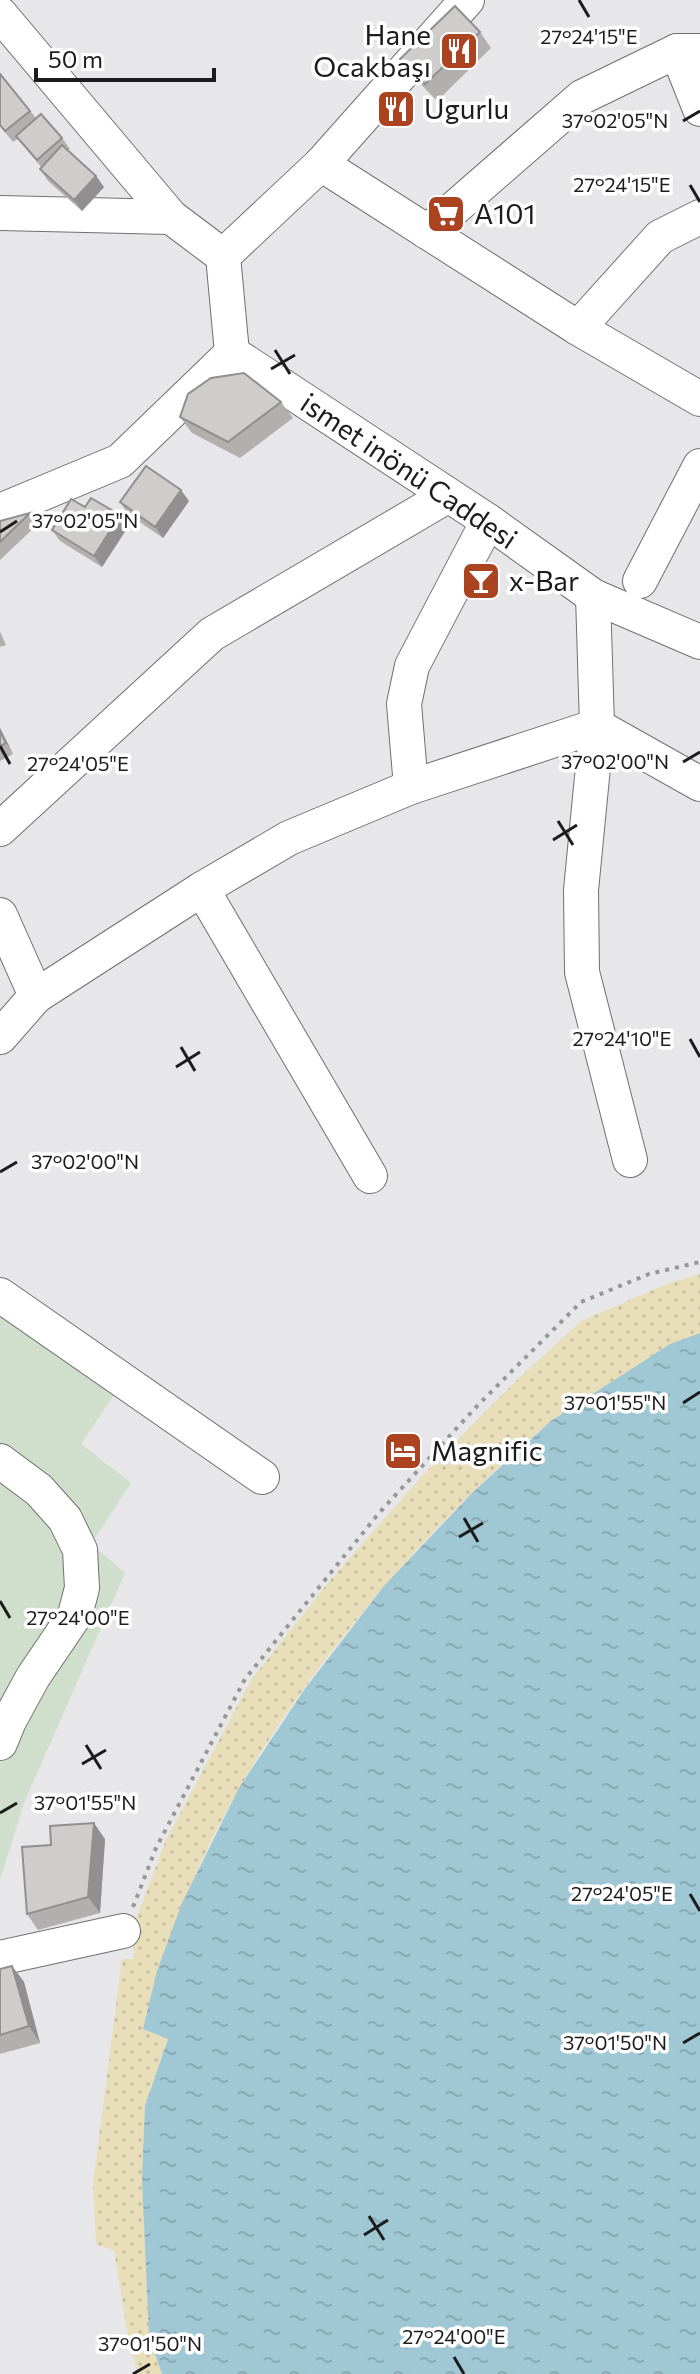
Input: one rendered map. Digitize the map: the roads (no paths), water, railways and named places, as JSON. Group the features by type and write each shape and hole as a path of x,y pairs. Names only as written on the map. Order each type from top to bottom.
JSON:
{"street":[{"path":"223,256 321,164 467,0"},
{"path":"0,14 171,217 223,256 232,353 120,461 0,511"},
{"path":"427,232 582,97 688,51 700,109"},
{"path":"321,164 578,328 700,399"},
{"path":"0,213 171,217"},
{"path":"578,328 660,237 700,217"},
{"name":"ismet inönü Caddesi","path":"232,353 488,521 593,596 700,642"},
{"path":"640,581 700,466"},
{"path":"0,829 212,634 447,496"},
{"path":"411,787 404,704 412,666 488,521"},
{"path":"593,596 597,726 581,890 582,972 630,1160"},
{"path":"0,1037 36,996 202,889 289,838 411,787 597,726 700,784"},
{"path":"202,889 370,1176"},
{"path":"0,915 36,996"},
{"path":"0,1295 262,1477"},
{"path":"0,1461 39,1490 65,1519 80,1550 82,1588 75,1615 33,1677 0,1743"},
{"path":"0,1958 123,1931"}],"water":[{"path":"700,1333 700,2374 162,2374 149,2336 142,2178 145,2106 168,2039 143,2029 157,1971 182,1903 239,1788 304,1690 384,1586 472,1493 551,1421 670,1344"}],"place":[{"name":"Hane Ocakbaşı","path":"459,51"},
{"name":"Ugurlu","path":"396,109"},
{"name":"A101","path":"446,214"},
{"name":"x-Bar","path":"481,581"},
{"name":"Magnific","path":"403,1451"}]}
